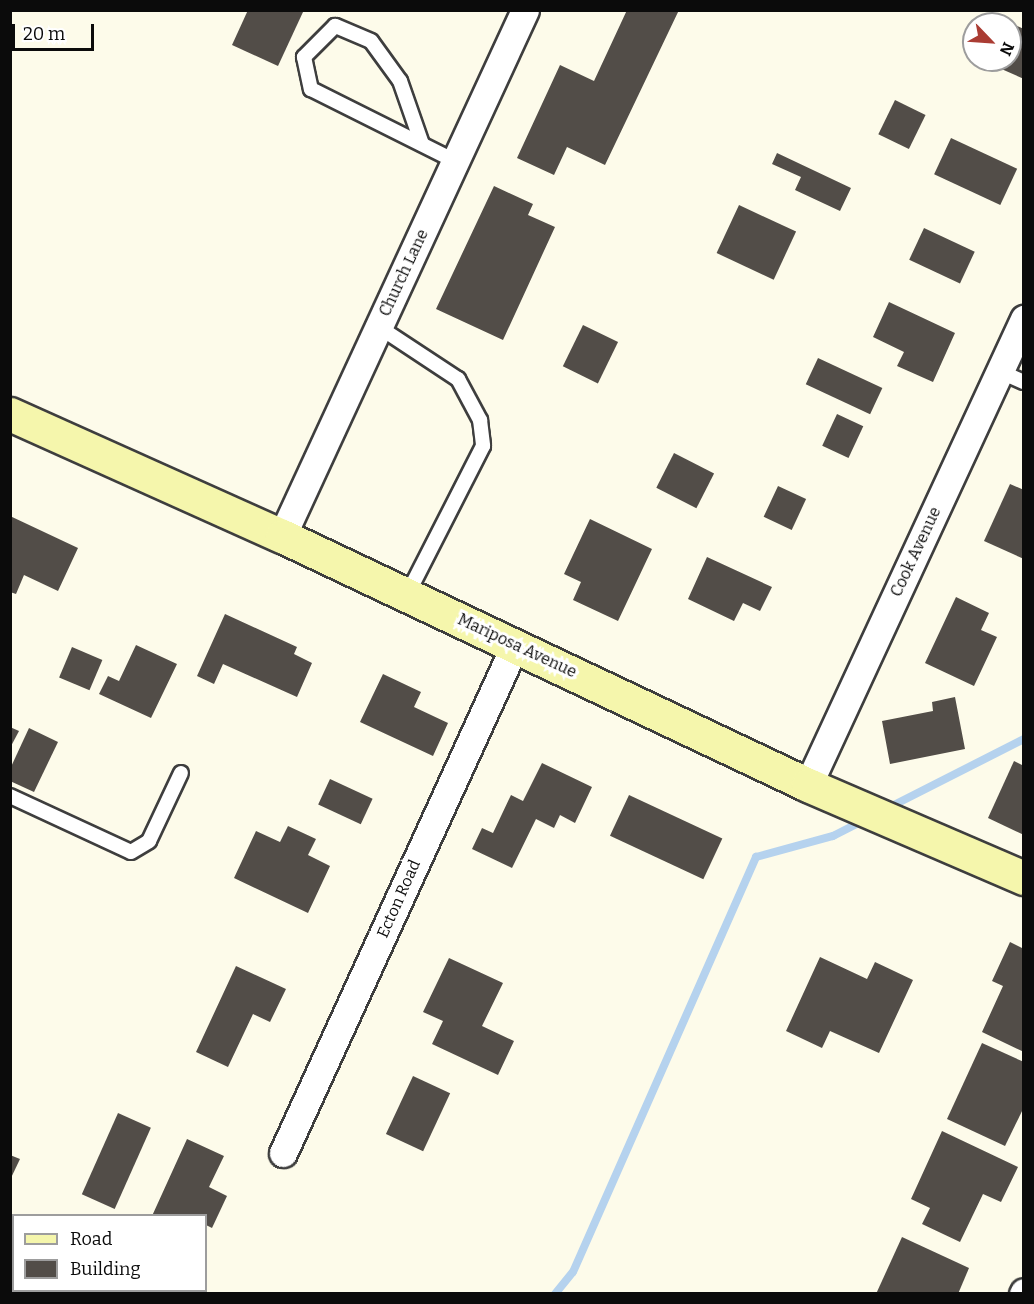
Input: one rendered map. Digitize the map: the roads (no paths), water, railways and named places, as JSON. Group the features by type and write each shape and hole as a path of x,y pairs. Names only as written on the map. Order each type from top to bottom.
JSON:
{"street":[{"name":"Church Lane","path":"282,536 525,10"},
{"name":"Cook Avenue","path":"821,790 1011,376 1023,319"},
{"name":"Mariposa Avenue","path":"10,414 282,536 821,790 1023,878"},
{"name":"Ecton Road","path":"284,1153 515,645"}],"lane":[{"path":"422,144 400,81 370,41 335,26 304,57 311,89 455,161"},
{"path":"379,327 458,379 480,420 483,446 407,595"},
{"path":"10,796 131,852 149,841 181,773"}],"waterway":[{"path":"886,809 1024,739"},
{"path":"555,1294 573,1272 756,857 833,836 867,819"}]}
